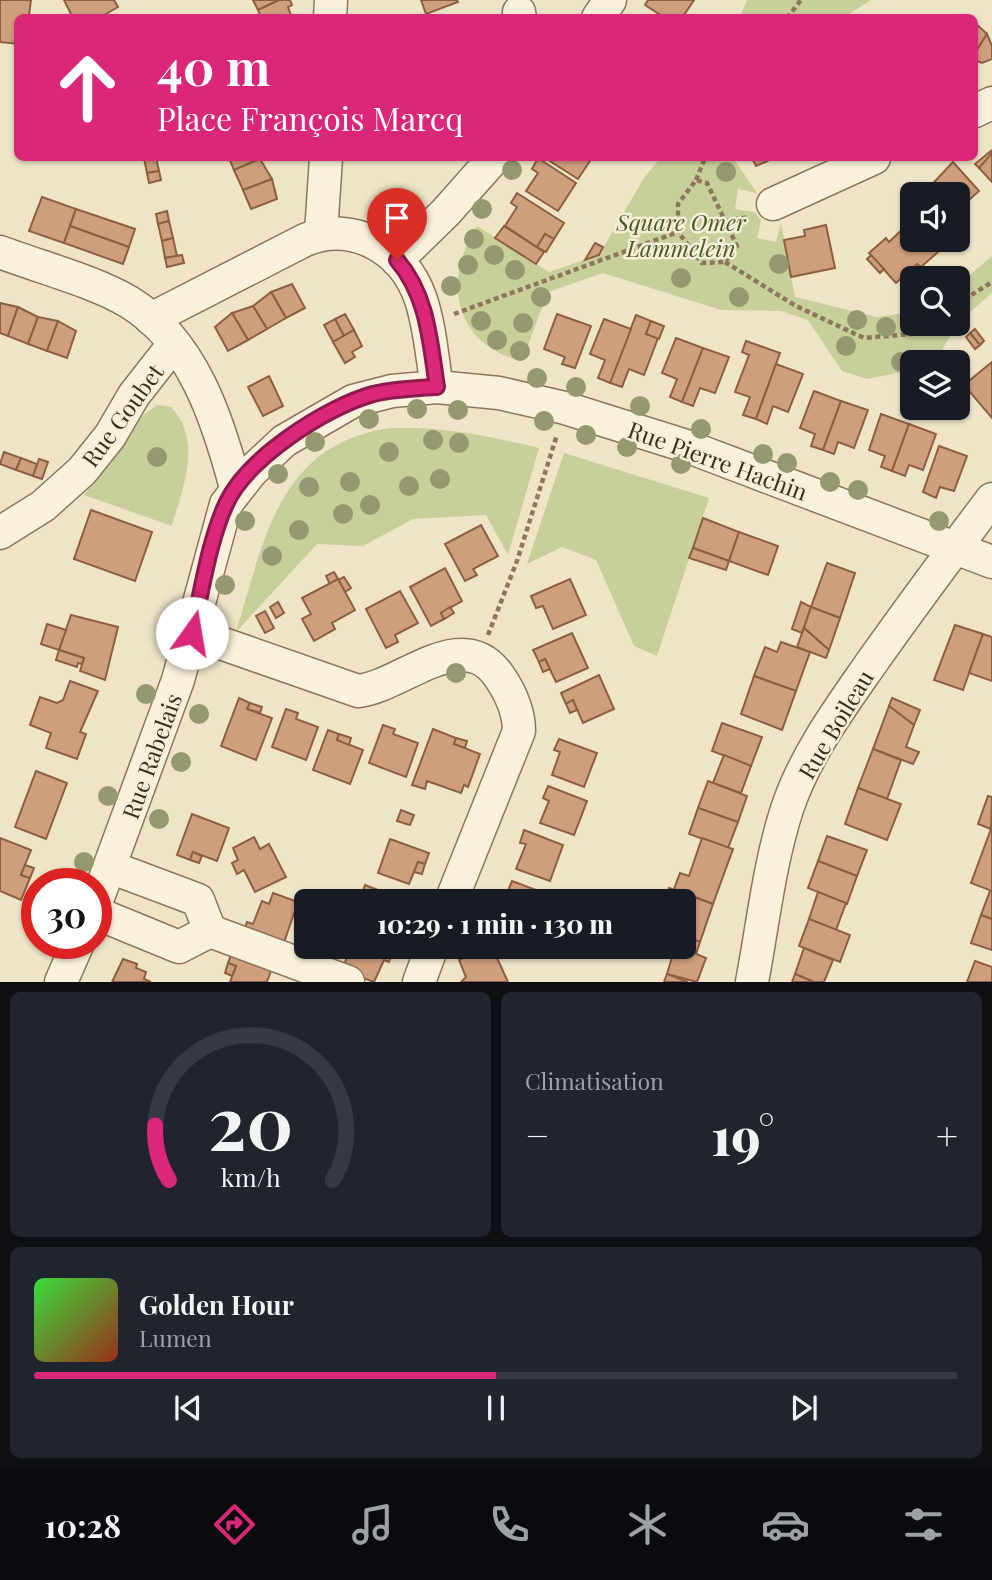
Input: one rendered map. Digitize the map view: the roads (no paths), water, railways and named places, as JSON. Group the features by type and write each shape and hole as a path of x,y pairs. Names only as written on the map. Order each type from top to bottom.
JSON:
{"street":[{"path":"321,233 326,161"},
{"path":"397,260 446,212 491,161"},
{"path":"773,204 867,161"},
{"path":"151,319 321,233 347,233 366,238 397,260 416,287 427,325 437,387"},
{"path":"0,252 127,301 151,319 174,344 207,398 236,488"},
{"name":"Rue Goubet","path":"0,533 43,506 82,471 110,436 134,395 174,344"},
{"name":"Rue Pierre Hachin","path":"236,488 284,441 332,411 373,394 437,387 499,393 565,408 685,446 992,562"},
{"name":"Rue Rabelais","path":"110,867 178,680 208,563 226,504 236,488"},
{"name":"Rue Boileau","path":"752,982 775,850 788,807 801,778 832,719 992,499"},
{"path":"192,633 358,691 382,685 445,656 458,653 479,659 501,678 516,708 519,731 456,889"},
{"path":"110,867 198,900 210,932"},
{"path":"112,920 179,947 210,932 348,982"},
{"path":"61,982 71,959"},
{"path":"419,982 428,959"}],"park label":[{"name":"Square Omer Lammelein","path":"681,234"}]}
